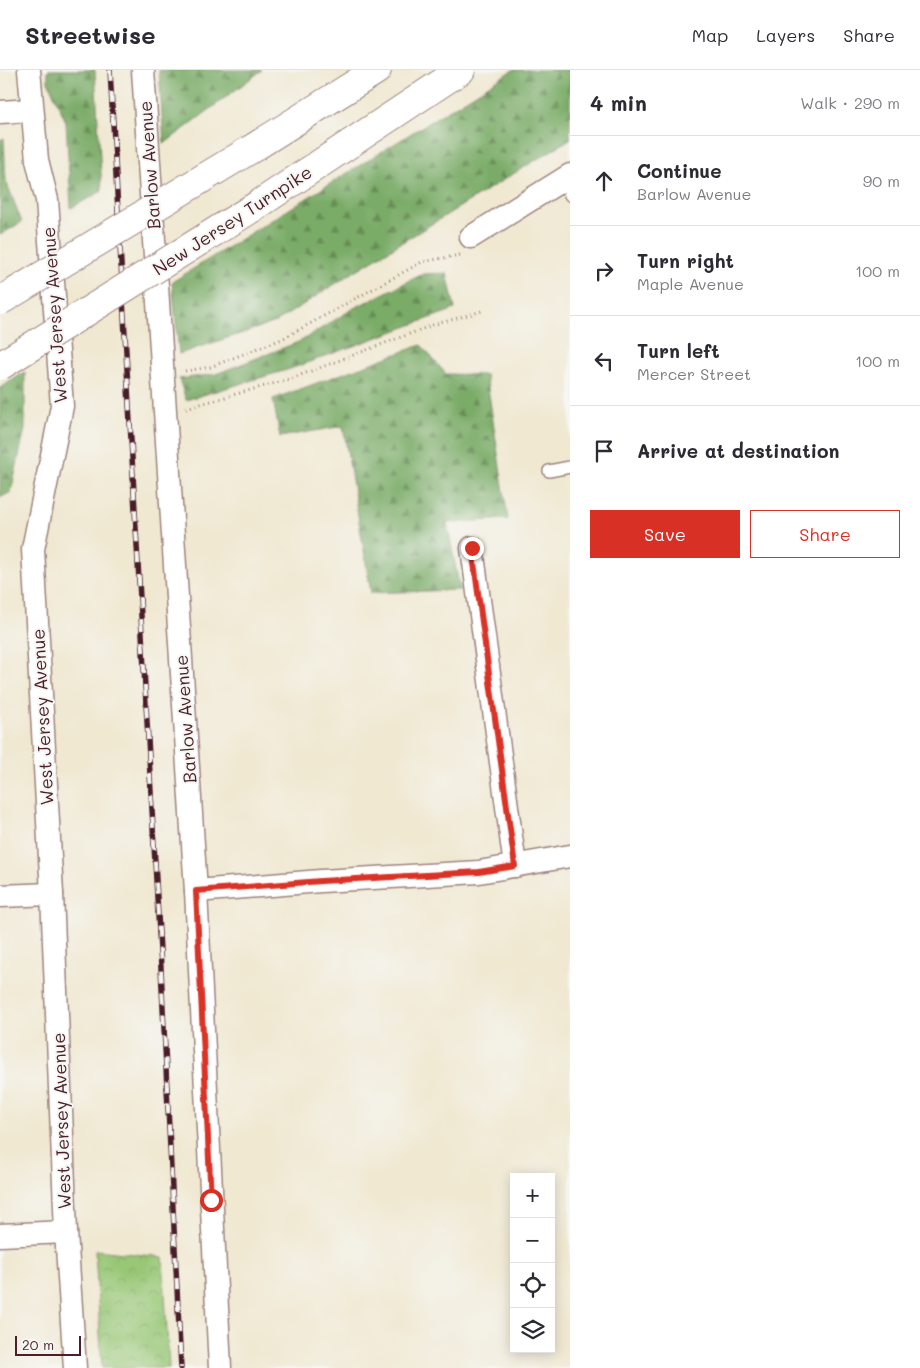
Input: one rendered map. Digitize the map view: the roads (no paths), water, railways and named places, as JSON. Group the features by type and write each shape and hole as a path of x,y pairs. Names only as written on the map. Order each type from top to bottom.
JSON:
{"highway":[{"path":"0,301 254,148 377,70"},
{"name":"New Jersey Turnpike","path":"0,366 259,204 461,70"}],"street":[{"name":"West Jersey Avenue","path":"29,70 37,160 47,200 62,406 33,549 52,894 66,1232 75,1368"},
{"name":"Barlow Avenue","path":"143,70 196,891 220,1368"},
{"path":"0,112 32,110"},
{"path":"468,246 569,183"},
{"path":"472,548 515,866"},
{"path":"196,891 321,881 479,872 570,856"},
{"path":"0,896 52,894"},
{"path":"0,1235 66,1232"}],"lane":[{"path":"549,471 570,467"}],"railway":[{"path":"110,70 161,968 181,1368"}]}
